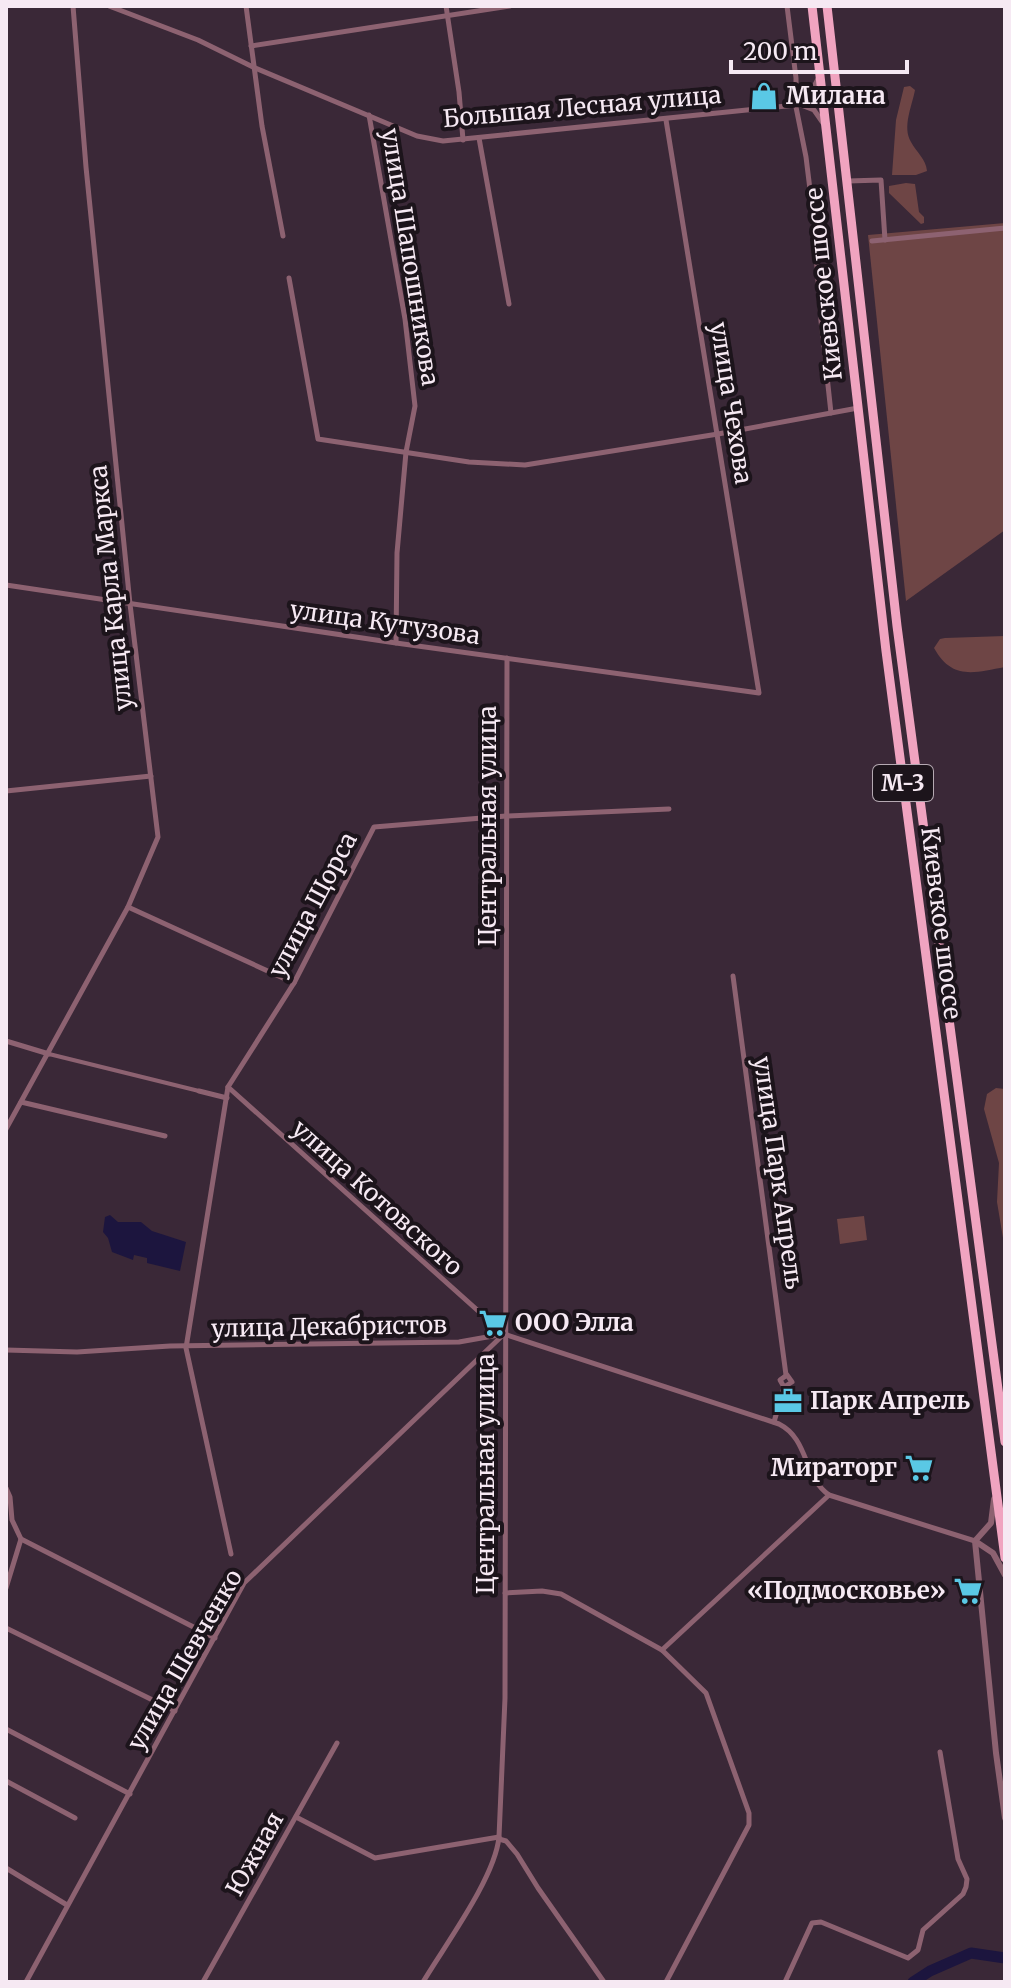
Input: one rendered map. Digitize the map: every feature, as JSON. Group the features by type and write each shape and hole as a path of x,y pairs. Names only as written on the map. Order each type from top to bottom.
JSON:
{"highway":[{"name":"Киевское шоссе","path":"812,6 886,651 1005,1558"},
{"name":"Киевское шоссе","path":"827,6 897,626 1005,1442"}],"street":[{"name":"улица Карла Маркса","path":"6,1129 128,907 158,837 130,604 73,6"},
{"name":"Большая Лесная улица","path":"109,6 198,40 253,67 417,136 443,141 796,105"},
{"path":"246,6 253,67 283,236"},
{"path":"446,6 463,140"},
{"path":"251,46 510,6"},
{"path":"787,6 796,78 796,105 812,200 831,413"},
{"path":"796,105 805,102 812,93 819,70"},
{"path":"796,105 814,110 829,141"},
{"name":"улица Шапошникова","path":"369,114 405,319 415,406 406,452 397,553 396,643"},
{"name":"улица Чехова","path":"666,120 759,693"},
{"path":"479,138 509,304"},
{"path":"848,181 881,180 885,240"},
{"path":"872,241 1005,228"},
{"path":"289,278 318,439 469,462 525,465 858,408"},
{"name":"улица Кутузова","path":"6,585 759,693"},
{"name":"Центральная улица","path":"423,1982 474,1897 494,1858 499,1838 505,1698 507,658"},
{"path":"6,791 151,776"},
{"name":"улица Щорса","path":"228,1087 294,983 374,827 506,816 669,809"},
{"path":"128,907 294,983"},
{"name":"улица Парк Апрель","path":"733,976 786,1375 792,1381 784,1387 774,1422"},
{"path":"6,1041 227,1098"},
{"path":"228,1087 186,1348 231,1554"},
{"name":"улица Котовского","path":"228,1087 504,1334"},
{"path":"21,1102 165,1136"},
{"name":"улица Декабристов","path":"6,1350 77,1352 170,1346 459,1342 504,1334 774,1422 794,1434 814,1481 829,1495"},
{"name":"улица Шевченко","path":"26,1982 244,1583 504,1334"},
{"path":"975,1541 991,1523 995,1486"},
{"path":"6,1488 12,1520 21,1539 215,1638"},
{"path":"662,1650 829,1495 975,1541 997,1558 1005,1575"},
{"path":"6,1588 21,1539"},
{"path":"975,1541 1005,1818"},
{"path":"977,1553 979,1548 987,1548"},
{"path":"505,1593 542,1591 561,1594 662,1650 706,1693 749,1813 749,1825 666,1982"},
{"path":"6,1628 175,1711"},
{"path":"6,1729 130,1794"},
{"name":"Южная","path":"203,1982 337,1743"},
{"path":"785,1982 812,1923 821,1922 908,1958 918,1950 923,1930 963,1894 967,1879 958,1859 940,1752"},
{"path":"6,1781 75,1818"},
{"path":"296,1817 375,1858 499,1838 506,1841 604,1982"},
{"path":"6,1868 67,1905"}],"shaded area":[{"path":"910,86 915,90 908,136 927,171 916,175 892,175 896,120 904,87"},
{"path":"915,184 924,223 921,224 889,193 889,186"},
{"path":"1005,223 1005,530 906,601 868,235"},
{"path":"1005,636 1005,667 983,671 956,670 934,648 940,639 945,638"},
{"path":"996,1088 1005,1089 1005,1250 997,1202 999,1163 984,1109 987,1094"},
{"path":"110,1215 118,1222 141,1222 152,1231 186,1242 180,1271 147,1263 147,1258 134,1255 133,1260 112,1252 103,1232 105,1217"},
{"path":"864,1216 867,1240 840,1244 837,1219"}],"waterway":[{"path":"913,1982 971,1953 1005,1958"}],"place":[{"name":"Милана","path":"764,96"},
{"name":"ООО Элла","path":"493,1323"},
{"name":"Парк Апрель","path":"788,1401"},
{"name":"Мираторг","path":"919,1468"},
{"name":"«Подмосковье»","path":"968,1591"}]}
